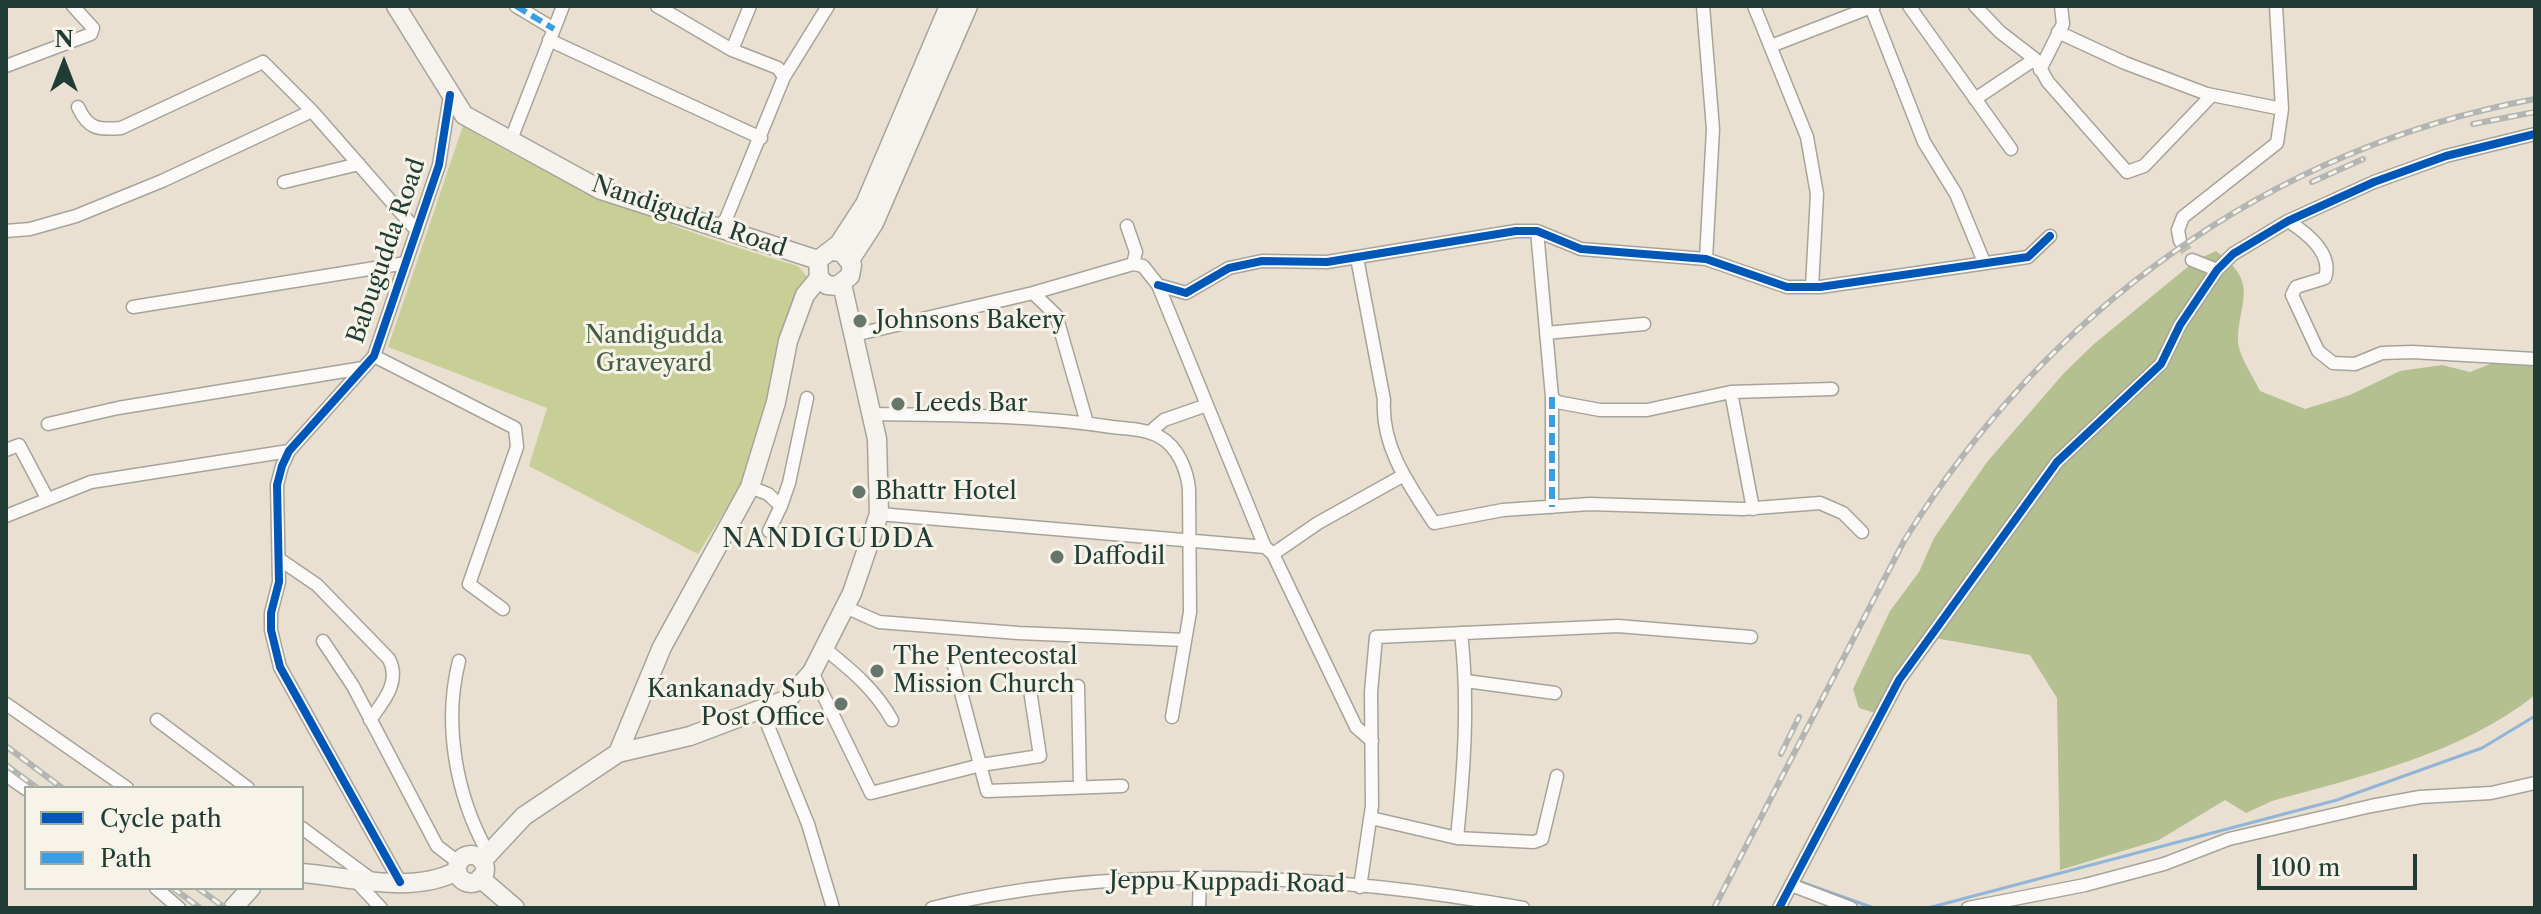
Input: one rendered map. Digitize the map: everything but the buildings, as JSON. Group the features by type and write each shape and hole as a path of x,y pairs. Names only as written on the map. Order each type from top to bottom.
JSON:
{"main road":[{"name":"Nandigudda Road","path":"396,6 464,115 601,190 648,208 719,227 823,263"},
{"path":"618,753 662,647 750,487 776,402 788,341 805,295 823,263 848,233 865,204 949,6"},
{"path":"823,263 827,285 842,284 850,276 850,260 874,223 968,6"},
{"path":"823,263 842,252 850,260"},
{"path":"304,873 400,882 433,880 458,867 466,881 524,816 618,753 690,736 788,699 812,672 845,607 879,514 877,439 842,284"},
{"path":"483,863 515,908"},
{"path":"233,908 249,890"}],"street":[{"path":"6,66 91,34 93,28 73,6"},
{"path":"516,6 552,34 761,138"},
{"path":"510,142 563,6"},
{"path":"657,6 732,50 778,68 784,77"},
{"path":"732,50 750,6"},
{"path":"719,227 761,138 784,77 828,6"},
{"path":"1703,6 1713,129 1706,259"},
{"path":"1754,6 1807,137 1817,194 1812,287"},
{"path":"1909,6 2011,149"},
{"path":"1975,6 2037,64 2127,172 2144,166 2212,95"},
{"path":"1975,99 2037,64 2063,24 2061,6"},
{"path":"2180,241 2178,230 2183,217 2277,143 2282,109 2276,6"},
{"path":"1771,46 1872,7 1924,142 1956,194 1984,262"},
{"path":"2058,32 2125,63 2212,95 2282,109"},
{"path":"78,107 86,124 98,130 121,128 263,62 312,111 417,231"},
{"name":"Babugudda Road","path":"400,882 280,667 271,630 279,559 277,485 289,451 374,356 439,165 450,95"},
{"path":"6,231 30,229 76,216 162,181 312,111"},
{"path":"1779,908 1899,680 2057,462 2161,364 2180,325 2217,270 2233,254 2288,221 2374,182 2446,156 2535,134"},
{"path":"284,182 359,164"},
{"path":"2288,221 2316,245 2327,267 2325,278 2296,287 2292,295 2313,343 2324,358 2343,365 2392,352 2535,359"},
{"path":"1127,226 1136,252 1133,264"},
{"path":"1537,231 1552,397 1552,507"},
{"path":"1158,285 1186,293 1229,268 1262,261 1300,263 1357,258 1485,234 1537,231 1581,249 1706,259 1787,287 1812,287 2028,257 2050,236"},
{"path":"1357,258 1384,400 1383,417 1394,458 1434,523 1503,510 1590,504 1753,509 1820,503 1843,513 1862,532"},
{"path":"2192,260 2217,270"},
{"path":"133,307 406,263"},
{"path":"854,335 1033,293 1133,264 1143,266 1158,285 1269,551 1356,727 1372,741"},
{"path":"1033,293 1056,315 1087,423"},
{"path":"1546,333 1644,324"},
{"path":"374,356 515,428 517,447 469,584 503,609"},
{"path":"48,424 118,408 363,368"},
{"path":"1552,397 1557,402 1600,410 1647,410 1731,392 1832,389"},
{"path":"1731,392 1753,509"},
{"path":"769,531 781,506 807,398"},
{"path":"1150,432 1164,420 1207,405"},
{"path":"871,414 984,416 1087,423 1150,432 1164,439 1187,471 1189,540 1190,612 1172,717"},
{"path":"6,450 19,445 47,498"},
{"path":"6,516 91,482 289,451"},
{"path":"879,514 1189,540 1269,551 1404,475"},
{"path":"750,487 768,494 781,506"},
{"path":"279,559 317,585 389,659 395,669 393,683 370,720"},
{"path":"845,607 879,622 1018,633 1185,640"},
{"path":"1360,887 1371,818 1373,643 1376,637 1618,626 1751,637"},
{"path":"1457,838 1466,747 1466,681 1461,633"},
{"path":"323,641 370,720 437,846 458,867"},
{"path":"824,648 860,677 881,700 892,720"},
{"path":"459,661 451,694 452,733 464,795 483,863"},
{"path":"953,662 987,791 1122,786"},
{"path":"812,672 871,793 981,765 1040,756 1030,690"},
{"path":"1466,681 1555,693"},
{"path":"1078,686 1080,787"},
{"path":"6,704 124,786"},
{"path":"761,709 808,824 833,908"},
{"path":"157,720 245,786"},
{"path":"6,775 24,788"},
{"path":"1371,818 1457,838 1542,839 1557,776"},
{"path":"1968,908 2085,885 2164,864 2229,839 2371,806 2420,797 2491,793 2535,783"},
{"path":"304,830 365,880 381,908"},
{"path":"1199,908 1200,879"},
{"name":"Jeppu Kuppadi Road","path":"932,908 1086,880 1200,879 1360,887 1523,908"},
{"path":"1791,885 1851,908"},
{"path":"158,890 179,908"}],"green space":[{"name":"Nandigudda Graveyard","path":"463,126 584,189 711,239 798,266 807,277 779,348 771,395 747,475 698,554 529,466 547,408 388,347"},
{"path":"2216,251 2230,262 2243,283 2238,340 2243,359 2260,391 2305,409 2350,395 2400,371 2442,365 2470,372 2495,362 2535,363 2535,695 2475,733 2410,761 2272,801 2246,813 2225,800 2159,840 2060,870 2057,698 2030,655 1935,638 1885,716 1859,708 1853,689 1890,611 1919,572 1934,538 1987,462 2064,373 2094,344 2196,260"}],"waterway":[{"path":"1928,908 2337,800 2482,748 2535,716"},
{"path":"1801,882 1874,908"}],"tunnel":[{"path":"2180,241 2192,260"}],"railway":[{"path":"1714,908 1904,541 1961,458 2025,382 2096,313 2173,252 2256,200 2344,157 2437,123 2535,99"},
{"path":"2473,124 2535,112"},
{"path":"2312,182 2363,159"},
{"path":"1781,754 1799,717"},
{"path":"6,746 59,786"},
{"path":"6,765 34,786"},
{"path":"176,890 200,908"},
{"path":"201,890 225,908"}],"marked path":[{"path":"516,6 554,29"},
{"path":"1552,397 1552,507"}],"cycle path":[{"path":"400,882 280,667 271,630 271,613 279,582 277,485 289,451 374,356 439,165 450,95"},
{"path":"1779,908 1899,680 2057,462 2161,364 2180,325 2217,270 2233,254 2288,221 2374,182 2446,156 2535,134"},
{"path":"1158,285 1186,293 1229,268 1262,261 1327,262 1516,231 1537,231 1581,249 1706,259 1787,287 1820,287 2028,257 2050,236"}],"place":[{"name":"Johnsons Bakery","path":"860,321"},
{"name":"Leeds Bar","path":"898,404"},
{"name":"Bhattr Hotel","path":"859,492"},
{"name":"Daffodil","path":"1057,557"},
{"name":"The Pentecostal Mission Church","path":"877,671"},
{"name":"Kankanady Sub Post Office","path":"841,704"}],"district":[{"name":"NANDIGUDDA","path":"829,539"}]}
